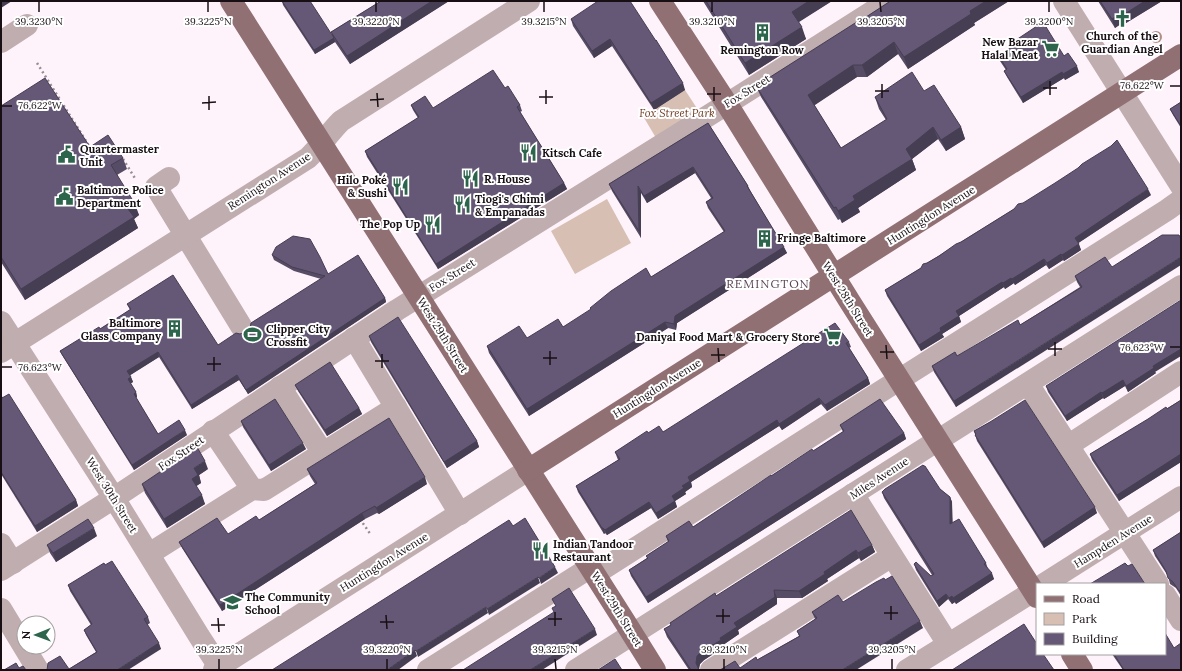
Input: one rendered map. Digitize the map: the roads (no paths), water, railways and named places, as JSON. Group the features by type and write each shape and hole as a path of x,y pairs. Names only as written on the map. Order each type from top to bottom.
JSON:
{"main road":[{"name":"West 29th Street","path":"232,1 655,670"},
{"name":"West 28th Street","path":"660,1 727,104 899,380 1036,587"},
{"name":"Huntingdon Avenue","path":"528,470 1181,55"},
{"path":"1073,655 1082,670"}],"street":[{"name":"Remington Avenue","path":"8,348 308,158 341,121 529,1"},
{"name":"Fox Street","path":"7,567 419,296 889,1"},
{"path":"1064,1 1181,186"},
{"path":"1,42 27,25"},
{"path":"169,178 156,187 242,326"},
{"path":"428,670 593,571 899,380 1181,200"},
{"name":"Miles Avenue","path":"576,670 1181,286"},
{"name":"West 30th Street","path":"1,322 8,348 114,498 218,669"},
{"path":"354,338 460,514"},
{"path":"1068,445 1181,372"},
{"path":"1028,384 1157,583"},
{"path":"280,387 323,453"},
{"path":"149,554 252,489 264,490 396,407"},
{"path":"213,432 252,489"},
{"name":"Huntingdon Avenue","path":"218,669 528,470"},
{"path":"853,494 948,644"},
{"name":"Hampden Avenue","path":"1049,583 1181,497"},
{"path":"1,544 7,567"},
{"path":"711,670 892,556"},
{"name":"Hampden Avenue","path":"907,670 1036,591"},
{"path":"1166,597 1181,620"},
{"path":"1,609 6,632 38,670"}],"place":[{"name":"Church of the Guardian Angel","path":"1122,18"},
{"name":"Remington Row","path":"762,32"},
{"name":"New Bazar Halal Meat","path":"1051,48"},
{"name":"Kitsch Cafe","path":"529,153"},
{"name":"Quartermaster Unit","path":"67,155"},
{"name":"R. House","path":"471,179"},
{"name":"Hilo Poké & Sushi","path":"400,186"},
{"name":"Baltimore Police Department","path":"64,196"},
{"name":"Tiogi's Chimi & Empanadas","path":"462,205"},
{"name":"The Pop Up","path":"433,224"},
{"name":"Fringe Baltimore","path":"764,238"},
{"name":"Baltimore Glass Company","path":"174,329"},
{"name":"Clipper City Crossfit","path":"253,335"},
{"name":"Daniyal Food Mart & Grocery Store","path":"833,337"},
{"name":"Indian Tandoor Restaurant","path":"540,550"},
{"name":"The Community School","path":"232,603"}],"district":[{"name":"REMINGTON","path":"768,284"}],"park label":[{"name":"Fox Street Park","path":"677,113"}]}
